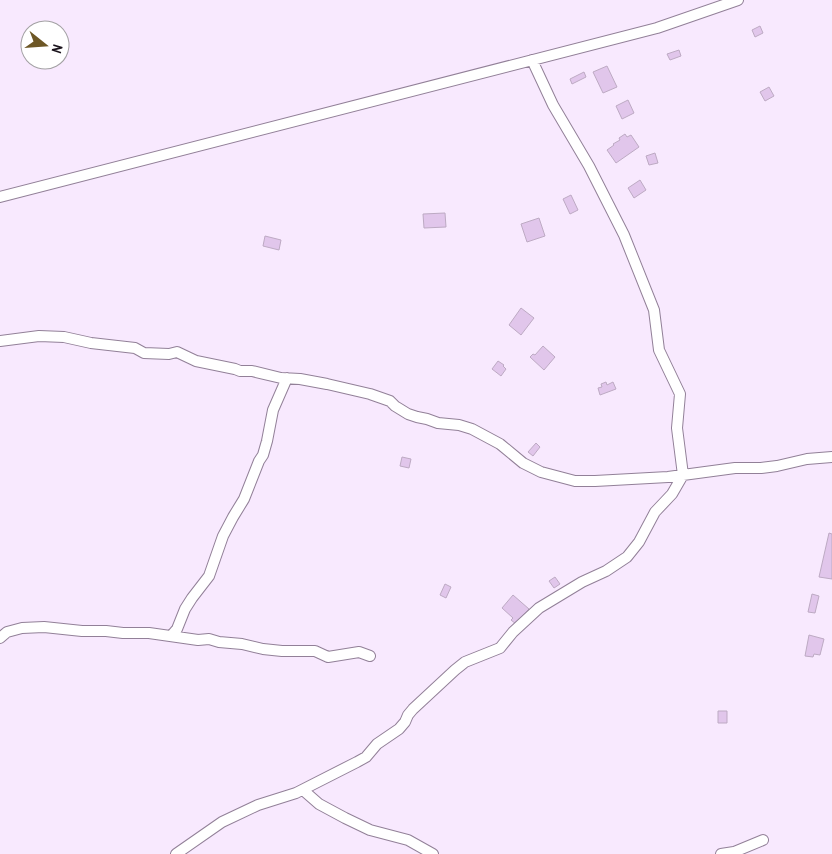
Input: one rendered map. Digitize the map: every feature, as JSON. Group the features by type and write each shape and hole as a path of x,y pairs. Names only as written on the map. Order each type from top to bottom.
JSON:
{"street":[{"path":"0,197 657,28 738,0"},
{"path":"176,854 222,822 258,805 303,790 366,757 377,744 399,730 413,709 465,662 500,648 513,632 539,608 582,582 606,571 627,557 639,542 655,512 672,494 683,476 677,428 680,394 659,350 654,310 624,235 553,105 532,60"},
{"path":"0,341 39,336 64,337 135,348 144,352 169,354 178,352 196,361 235,368 240,371 252,371 327,384 370,394 390,401 408,414 438,423 459,425 472,429 500,444 523,463 541,472 575,481 683,476 728,469 777,466 807,459 832,456"},
{"path":"171,636 177,629 185,609 209,576 223,536 232,517 244,499 263,455 272,410 287,378"},
{"path":"0,638 7,632 22,628 44,627 82,631 149,633 198,640 210,639 263,649 315,651 328,657 359,652 370,656"},
{"path":"303,790 319,804 336,814 370,830 408,840 433,854"},
{"path":"721,854 734,852 763,840"}],"building":[{"path":"760,26 763,33 755,37 752,30"},
{"path":"679,50 681,56 670,60 667,54"},
{"path":"607,66 617,87 603,93 593,72"},
{"path":"584,72 586,77 572,84 570,79"},
{"path":"769,87 774,96 765,101 760,92"},
{"path":"628,100 634,113 622,119 616,106"},
{"path":"625,134 627,137 631,135 639,147 616,163 607,150"},
{"path":"655,153 658,163 649,165 646,156"},
{"path":"640,180 646,190 634,198 628,188"},
{"path":"571,195 578,210 570,214 563,199"},
{"path":"445,213 446,227 424,228 423,214"},
{"path":"539,218 545,236 527,242 521,224"},
{"path":"265,236 281,240 279,250 263,246"},
{"path":"521,308 534,318 521,335 509,325"},
{"path":"543,346 555,357 544,370 530,357 533,354 535,355"},
{"path":"498,361 506,369 501,376 492,369"},
{"path":"606,382 607,385 613,382 616,389 600,395 598,388 602,387 601,384"},
{"path":"536,443 540,447 533,456 528,452"},
{"path":"402,457 411,459 409,468 400,466"},
{"path":"829,533 832,534 832,579 819,577"},
{"path":"555,577 560,584 554,588 549,581"},
{"path":"445,584 451,587 446,598 440,595"},
{"path":"812,594 819,596 815,613 808,612"},
{"path":"513,595 529,609 516,624 511,620 513,618 502,608"},
{"path":"809,635 824,639 820,655 814,654 813,657 805,656"},
{"path":"718,711 727,711 727,723 718,723"}]}
